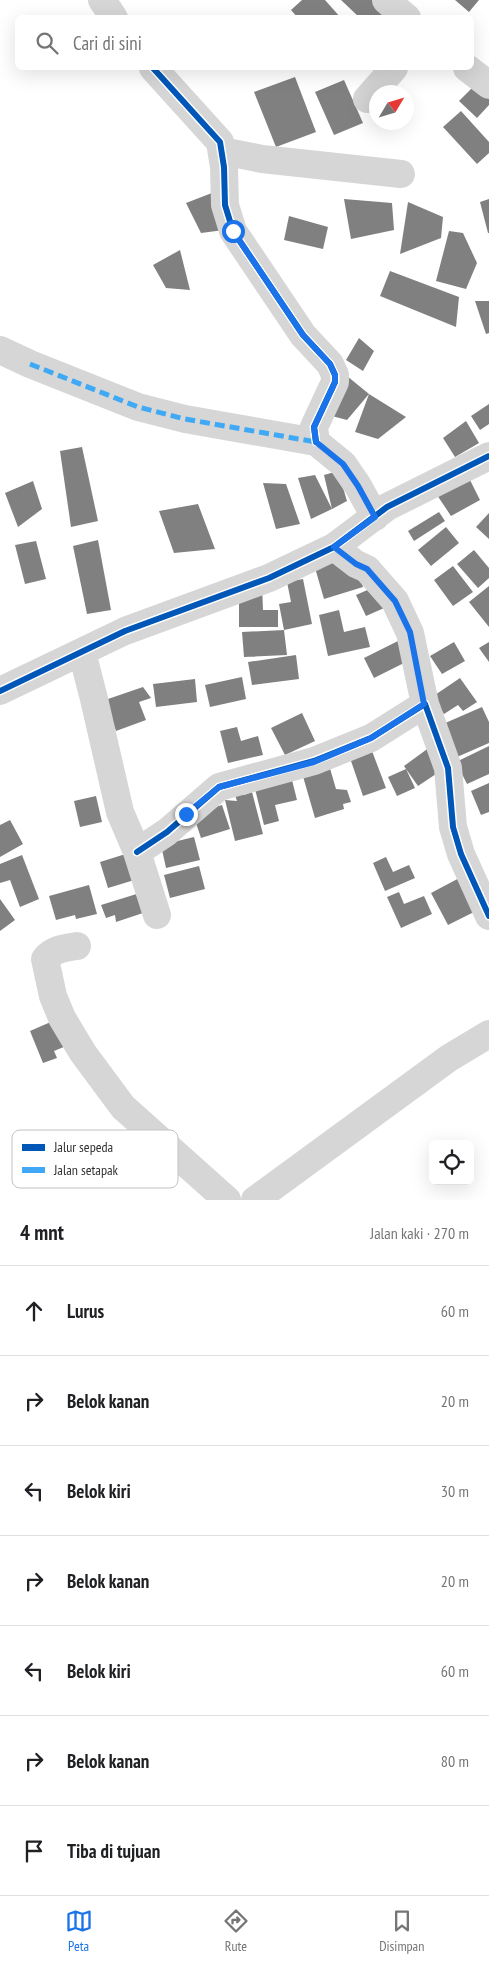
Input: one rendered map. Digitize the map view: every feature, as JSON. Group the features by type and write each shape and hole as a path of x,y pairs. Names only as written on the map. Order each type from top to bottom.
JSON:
{"street":[{"path":"386,0 404,15"},
{"path":"155,70 220,142 225,205 233,231 303,335 330,364 335,375 335,382 314,427 316,442"},
{"path":"367,100 392,70"},
{"path":"470,70 489,85"},
{"path":"222,151 262,159 401,174"},
{"path":"0,350 138,407 185,420 316,442 343,464 375,517"},
{"path":"0,691 125,631 269,578 334,547 387,507 489,456"},
{"path":"334,547 356,564 367,569 395,601 410,632 424,704 448,768 453,827 461,854 489,916"},
{"path":"82,652 120,812 137,852 157,915"},
{"path":"137,852 167,832 219,787 314,762 371,738 424,704"},
{"path":"76,946 56,950 45,959 53,996 62,1018 83,1052 123,1107 148,1130"},
{"path":"255,1200 449,1058 489,1034"},
{"path":"178,1157 226,1200"}],"building":[{"path":"302,0 325,0 338,15 295,15 291,10"},
{"path":"341,0 374,0 390,15 357,15"},
{"path":"455,0 479,0 469,12"},
{"path":"295,77 316,132 276,147 254,92"},
{"path":"344,80 363,123 334,135 315,92"},
{"path":"475,85 489,98 489,105 477,118 459,101"},
{"path":"461,111 489,142 489,153 477,164 443,127"},
{"path":"217,191 224,230 201,233 186,203"},
{"path":"344,199 392,203 394,230 351,239"},
{"path":"489,199 489,233 488,233 480,202"},
{"path":"408,202 443,217 441,238 400,254"},
{"path":"289,216 328,227 323,249 284,240"},
{"path":"449,231 463,233 477,263 466,289 436,281"},
{"path":"180,250 190,290 166,288 153,265"},
{"path":"390,271 459,297 456,327 380,296"},
{"path":"475,301 489,301 489,333 486,334"},
{"path":"359,338 374,351 363,371 346,360"},
{"path":"347,376 369,394 347,420 332,416"},
{"path":"369,394 406,417 378,439 355,432"},
{"path":"489,404 489,424 480,430 471,416"},
{"path":"466,421 479,443 455,457 443,438"},
{"path":"82,447 98,521 71,527 60,451"},
{"path":"338,471 347,501 332,509 324,475"},
{"path":"315,475 332,509 311,519 298,478"},
{"path":"468,476 480,500 451,516 435,492"},
{"path":"33,481 42,509 18,527 5,493"},
{"path":"263,483 286,484 300,524 276,529"},
{"path":"198,504 215,549 174,553 159,511"},
{"path":"439,512 445,521 414,541 408,531"},
{"path":"489,513 489,539 476,527"},
{"path":"446,527 459,543 431,566 418,550"},
{"path":"98,540 111,610 87,614 73,546"},
{"path":"36,541 46,579 25,584 15,545"},
{"path":"474,550 489,568 489,578 478,588 457,564"},
{"path":"313,561 356,564 363,587 324,599"},
{"path":"453,566 473,592 453,606 434,580"},
{"path":"303,579 312,624 284,630 279,604 291,602 287,582"},
{"path":"381,584 391,605 366,616 356,595"},
{"path":"262,585 263,610 278,610 278,627 239,627 239,598"},
{"path":"489,586 489,627 469,602"},
{"path":"339,610 344,632 365,627 370,647 328,656 319,615"},
{"path":"284,630 287,655 244,657 242,632"},
{"path":"402,639 412,659 374,678 364,658"},
{"path":"454,642 465,661 442,674 430,656"},
{"path":"489,642 489,662 479,648"},
{"path":"296,655 299,679 252,685 248,662"},
{"path":"242,677 246,699 210,707 205,685"},
{"path":"460,678 477,702 463,711 458,705 444,714 432,697"},
{"path":"195,679 197,702 156,707 153,684"},
{"path":"143,687 151,698 139,702 146,720 116,731 105,700"},
{"path":"482,707 489,722 489,743 457,757 443,724"},
{"path":"302,713 315,741 285,755 271,728"},
{"path":"237,727 241,741 258,736 263,755 228,763 220,731"},
{"path":"489,746 489,774 467,784 456,762"},
{"path":"430,747 445,768 418,786 404,766"},
{"path":"372,751 386,788 363,796 350,758"},
{"path":"329,765 336,789 347,790 351,802 343,804 344,809 315,818 302,773"},
{"path":"406,769 415,788 397,796 388,777"},
{"path":"291,776 297,800 275,805 279,821 264,825 254,785"},
{"path":"489,783 489,812 481,815 471,791"},
{"path":"243,790 244,795 252,792 263,834 235,841 225,800 237,801 234,792"},
{"path":"96,796 102,822 80,827 74,801"},
{"path":"222,805 230,829 201,838 193,814"},
{"path":"10,820 23,844 0,857 0,825"},
{"path":"194,837 200,860 166,868 161,845"},
{"path":"132,852 141,878 108,888 100,862"},
{"path":"22,855 39,899 20,907 10,880 0,883 0,864"},
{"path":"386,857 393,872 409,865 415,878 385,891 373,863"},
{"path":"199,866 205,889 170,898 164,875"},
{"path":"463,876 480,909 448,925 431,893"},
{"path":"89,885 97,914 76,919 75,915 56,920 49,896"},
{"path":"143,892 149,911 116,922 115,915 106,918 101,905"},
{"path":"399,892 404,904 424,896 432,914 401,928 387,897"},
{"path":"0,899 15,920 0,931"},
{"path":"53,1021 71,1044 54,1051 57,1058 43,1063 30,1031"}],"marked path":[{"path":"30,364 138,407 185,419 316,442 343,464 375,517"}],"cycle path":[{"path":"155,70 220,142 224,167 225,205 233,231 303,335 330,364 335,375 335,382 314,427 316,442"},
{"path":"0,691 125,631 269,578 334,547 387,507 489,456"},
{"path":"137,852 167,832 219,787 314,761 371,738 425,704 448,768 453,827 461,854 489,916"}],"route":[{"path":"186,814 219,787 314,762 371,738 424,704 410,632 395,601 367,569 356,564 334,547 375,517 343,464 316,442 314,427 335,382 335,375 330,364 303,335 274,289 233,231"}]}
